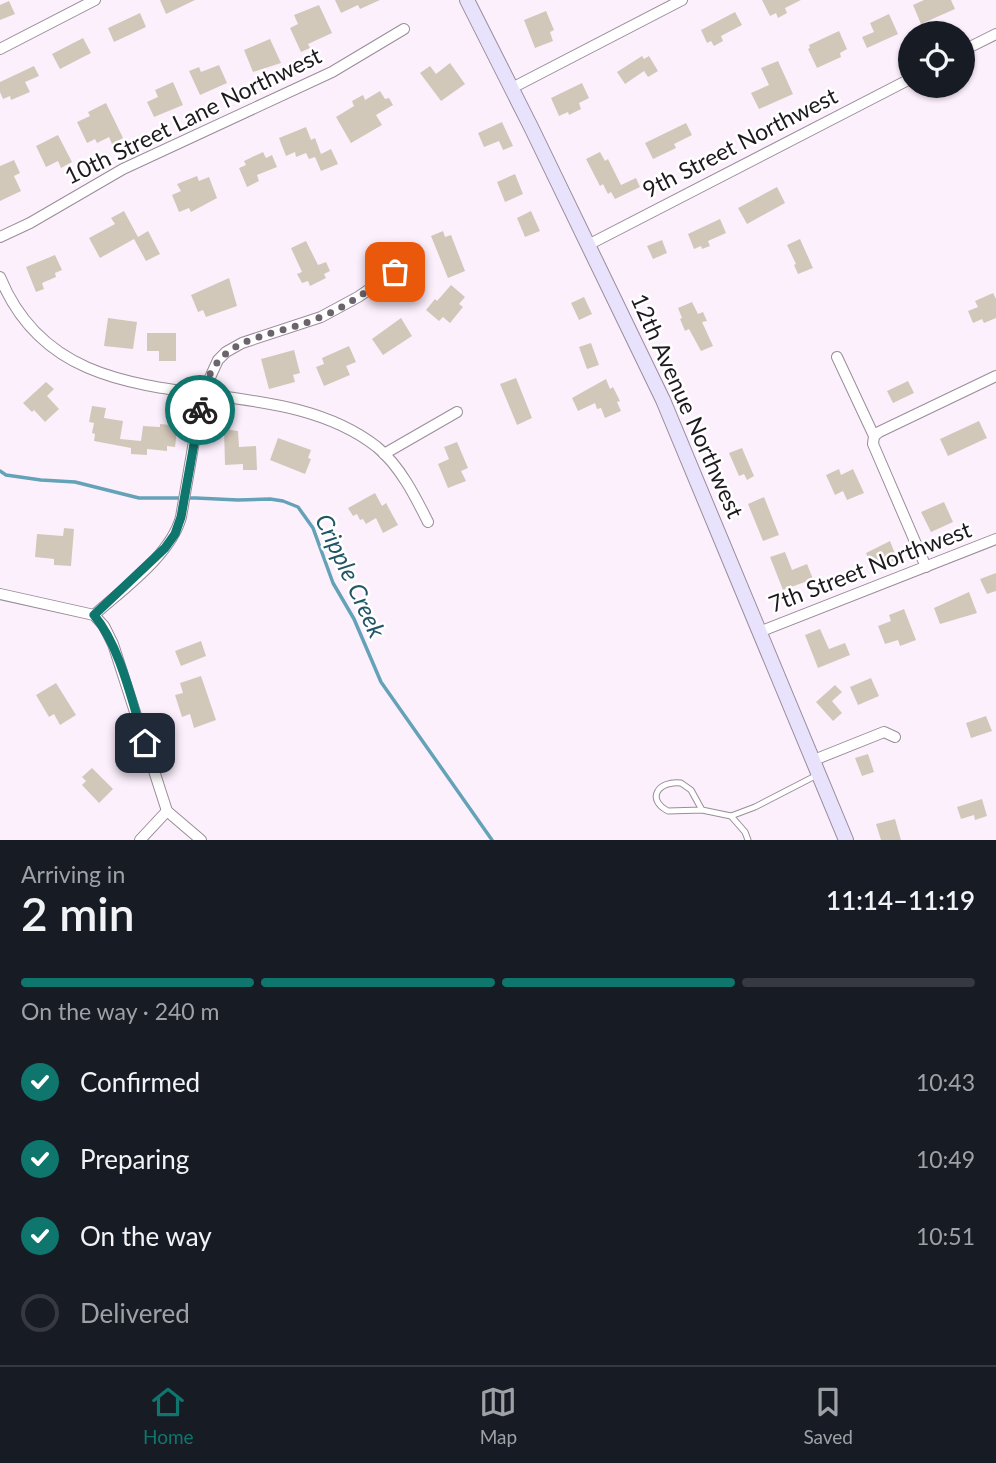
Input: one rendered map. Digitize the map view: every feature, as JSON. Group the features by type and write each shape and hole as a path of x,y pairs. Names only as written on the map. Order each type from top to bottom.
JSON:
{"main road":[{"name":"12th Avenue Northwest","path":"467,0 663,400 846,840"}],"street":[{"path":"0,48 95,0"},
{"path":"512,88 682,0"},
{"name":"10th Street Lane Northwest","path":"0,237 30,223 134,163 332,72 404,29"},
{"path":"975,44 996,34"},
{"name":"9th Street Northwest","path":"589,245 898,85"},
{"path":"94,615 165,548 175,534 181,517 202,395 218,360 232,348 321,317 358,297 395,272"},
{"path":"0,277 20,315 33,331 60,354 114,378 313,414 351,430 384,454 407,483 428,522"},
{"path":"837,357 874,436 873,444 926,568"},
{"path":"874,436 996,376"},
{"path":"384,454 457,411"},
{"name":"7th Street Northwest","path":"759,632 996,540"},
{"path":"0,594 94,615 104,626 113,644 167,811 201,840"},
{"path":"816,767 884,732 895,737"},
{"path":"140,840 167,811"}],"lane":[{"path":"702,810 691,790 681,783 666,783 658,790 656,797 659,804 668,811 702,810 731,816 755,807 816,767"},
{"path":"731,816 745,832 748,840"}],"building":[{"path":"160,0 195,0 166,14"},
{"path":"335,0 380,0 360,9 358,5 341,13"},
{"path":"762,0 801,0 785,8 787,13 778,18 776,13 770,16"},
{"path":"924,0 951,0 955,9 928,21 920,21 913,5"},
{"path":"9,1 15,14 0,20 0,5"},
{"path":"319,5 332,33 308,44 310,48 301,52 290,28 298,24 294,15"},
{"path":"546,11 554,30 550,32 553,41 535,48 524,20"},
{"path":"735,12 742,25 721,36 723,41 714,46 711,41 707,43 701,30"},
{"path":"140,13 146,27 114,42 108,28"},
{"path":"889,14 898,34 867,48 862,37 874,32 870,23"},
{"path":"839,31 847,49 840,53 841,57 817,68 808,49 809,45"},
{"path":"83,38 91,53 60,69 52,54"},
{"path":"270,39 281,63 253,72 244,50"},
{"path":"642,56 644,59 649,56 658,71 648,77 644,71 625,84 617,72"},
{"path":"778,61 793,94 759,109 751,93 769,85 761,68"},
{"path":"450,63 465,84 441,101 420,73 430,66 436,74"},
{"path":"219,65 227,83 200,95 189,71 199,67 201,72"},
{"path":"34,66 39,76 25,82 30,92 11,100 10,96 3,99 0,82"},
{"path":"173,82 183,105 154,117 147,102 158,97 155,90"},
{"path":"582,83 589,98 579,103 581,109 559,116 551,98"},
{"path":"380,91 393,105 376,115 382,125 351,143 336,117 354,106 352,101 363,95 365,100"},
{"path":"106,103 123,138 112,144 109,137 97,143 95,139 87,143 77,122 90,116 88,112"},
{"path":"502,122 513,146 503,150 499,141 484,147 478,133"},
{"path":"686,123 692,135 674,144 676,148 653,159 645,143"},
{"path":"306,127 311,140 315,138 321,154 331,149 338,164 321,171 315,157 309,159 306,153 296,157 295,152 286,156 279,138"},
{"path":"58,135 72,162 61,168 58,161 46,167 36,146"},
{"path":"263,152 266,158 272,155 277,167 257,175 259,181 247,187 239,168 246,165 244,161"},
{"path":"600,152 605,161 608,159 621,185 636,178 640,187 615,199 611,192 608,194 603,184 600,186 586,159"},
{"path":"14,160 20,173 14,176 21,191 0,201 0,166"},
{"path":"515,174 523,194 505,202 497,182"},
{"path":"197,176 199,181 209,177 217,198 191,212 189,208 179,212 172,195 181,191 177,184"},
{"path":"777,187 785,203 747,224 738,208"},
{"path":"124,211 138,237 148,231 160,254 146,261 134,239 100,258 89,238 115,224 111,218"},
{"path":"531,211 540,231 525,237 517,218"},
{"path":"720,219 726,233 708,241 710,246 694,249 688,234"},
{"path":"443,231 445,237 451,235 465,271 448,278 431,236"},
{"path":"800,239 813,268 798,274 787,245"},
{"path":"662,240 667,253 653,259 647,246"},
{"path":"306,241 318,265 326,262 330,271 324,274 326,278 310,286 308,281 302,283 297,274 302,272 291,248"},
{"path":"55,255 62,270 55,273 56,277 42,283 44,289 36,292 26,267"},
{"path":"229,278 237,306 206,317 203,310 198,312 191,295"},
{"path":"451,285 465,297 459,304 463,307 450,323 443,317 439,321 426,310"},
{"path":"993,293 996,299 996,318 984,323 982,319 973,323 968,311 978,307 975,301"},
{"path":"584,297 592,314 579,320 571,303"},
{"path":"692,302 698,314 703,312 707,321 702,322 713,346 701,351 689,329 685,331 680,319 682,318 678,308"},
{"path":"108,318 137,322 133,349 104,346"},
{"path":"401,318 412,336 383,355 372,339"},
{"path":"147,333 176,333 176,361 159,361 159,351 147,351"},
{"path":"591,343 599,365 587,369 579,347"},
{"path":"349,346 356,362 346,366 350,375 324,386 316,367 324,364 322,358"},
{"path":"294,350 300,373 293,375 295,382 269,389 261,359"},
{"path":"516,378 532,418 517,425 500,384"},
{"path":"606,379 620,401 617,402 621,411 605,418 601,408 597,409 595,403 578,411 572,398"},
{"path":"908,381 914,393 893,403 887,391"},
{"path":"46,382 54,389 47,396 59,409 45,422 23,403"},
{"path":"92,406 106,408 104,418 123,421 120,439 141,441 143,426 171,425 170,429 177,430 175,447 167,446 167,451 147,449 147,455 131,454 131,448 94,441 94,423 89,422"},
{"path":"979,421 987,438 948,456 940,439"},
{"path":"224,429 238,431 239,447 256,446 257,470 243,470 243,464 225,465"},
{"path":"278,438 311,450 308,458 311,459 305,474 270,460"},
{"path":"457,442 468,468 461,471 466,481 448,488 438,464 449,459 444,447"},
{"path":"742,448 754,476 747,480 744,474 739,476 729,453"},
{"path":"839,469 841,475 853,469 864,493 847,500 843,491 835,495 826,475"},
{"path":"375,493 382,506 386,503 398,525 383,533 376,518 366,524 357,514 353,516 348,508"},
{"path":"764,497 779,535 763,541 748,504"},
{"path":"944,502 953,522 931,532 921,512"},
{"path":"64,528 74,529 71,566 54,565 54,559 35,557 37,534 63,536"},
{"path":"890,541 897,559 873,570 866,553"},
{"path":"785,552 792,570 807,564 813,579 783,590 770,557"},
{"path":"996,573 996,591 987,594 980,579"},
{"path":"969,592 977,613 940,624 934,608"},
{"path":"904,609 916,640 900,646 898,640 885,644 878,626 891,621 889,615"},
{"path":"820,629 829,649 845,643 850,655 818,668 805,635"},
{"path":"201,641 206,656 181,666 175,651"},
{"path":"201,676 216,720 194,728 190,714 182,717 175,695 183,693 180,683"},
{"path":"871,678 879,696 858,705 850,687"},
{"path":"56,683 76,715 60,725 54,714 49,717 36,695"},
{"path":"835,685 842,692 832,701 842,713 833,721 816,702"},
{"path":"986,716 992,731 971,738 966,723"},
{"path":"868,754 874,772 862,776 855,758"},
{"path":"92,768 113,789 99,803 82,785 86,781 82,777"},
{"path":"982,799 987,816 975,820 974,815 961,819 957,807"},
{"path":"895,819 901,840 881,840 876,824"}],"waterway":[{"name":"Cripple Creek","path":"0,471 6,475 75,482 139,498 270,499 298,507 313,528 333,583 354,619 381,682 492,840"}],"way so far":[{"path":"200,410 203,392 218,360 226,352 242,343 321,317 340,308 395,272"}],"route":[{"path":"145,743 113,644 104,626 94,615 165,548 175,534 181,517 200,410"}]}
